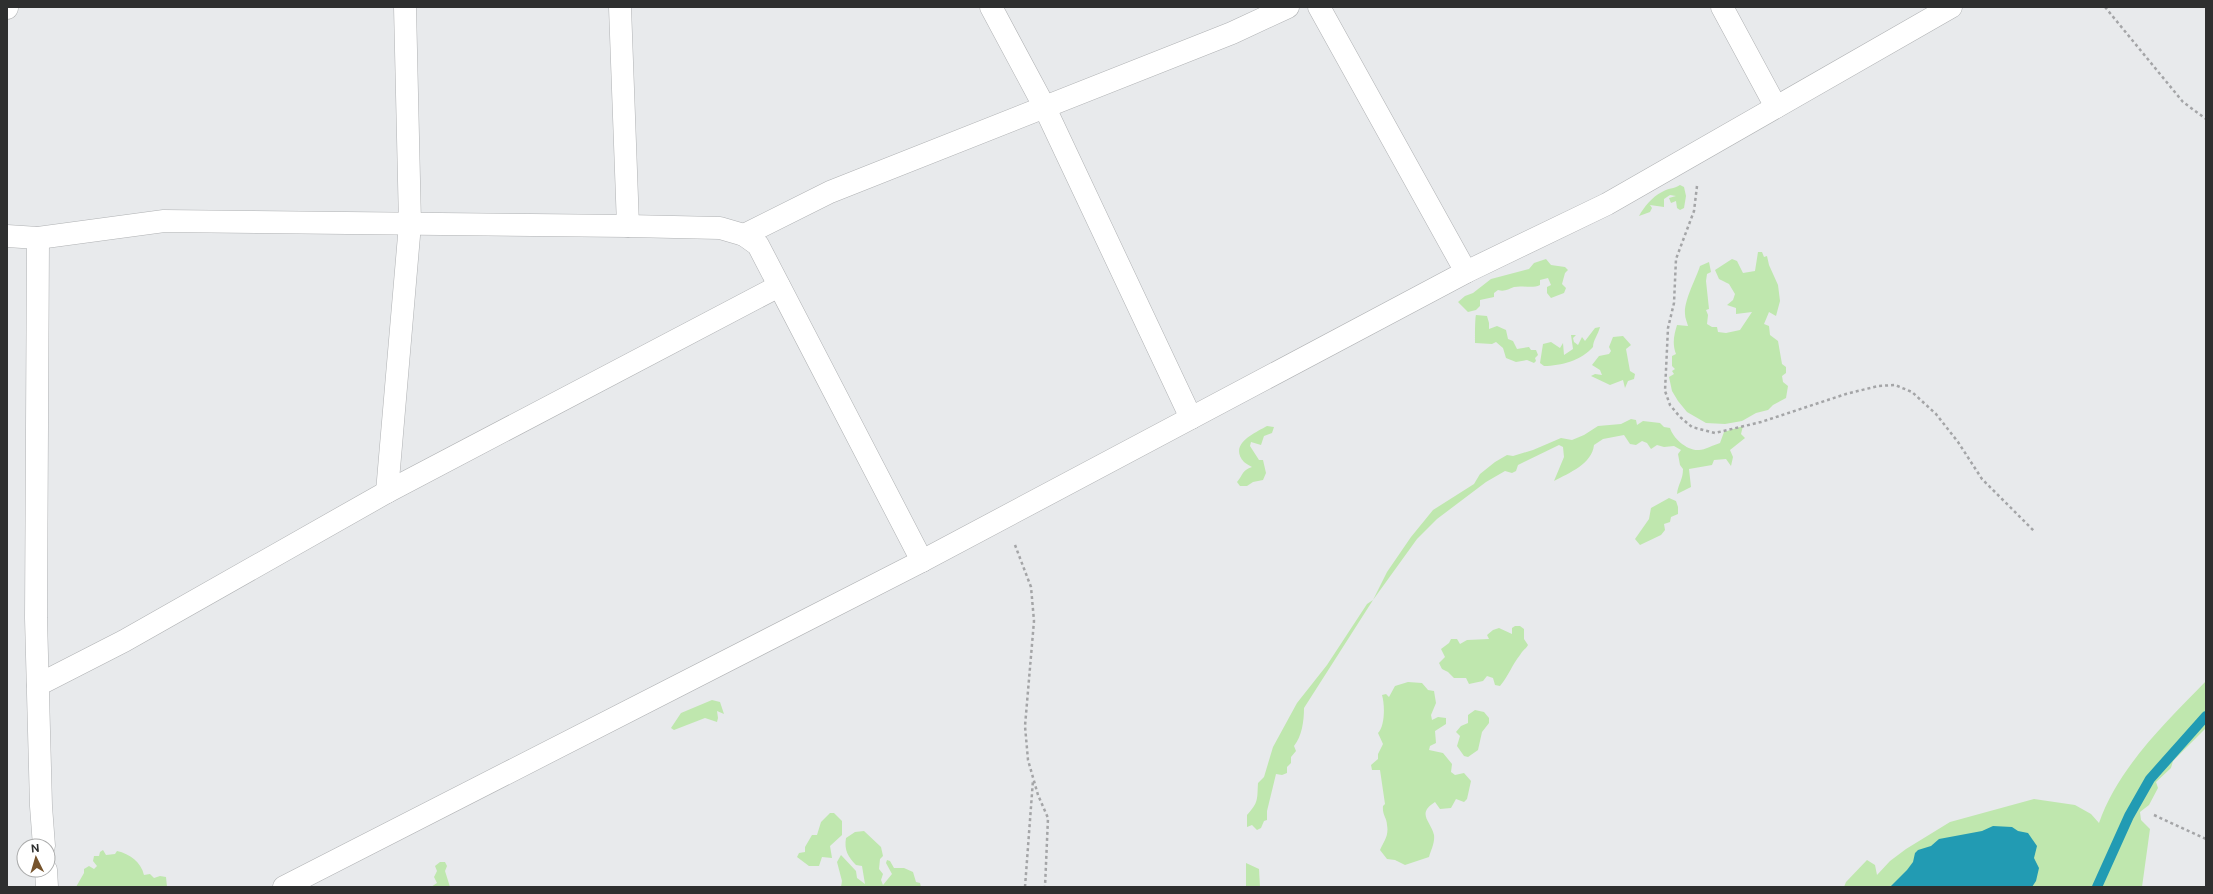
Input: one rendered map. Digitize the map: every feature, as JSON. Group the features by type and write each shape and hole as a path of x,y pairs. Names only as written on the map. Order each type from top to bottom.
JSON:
{"street":[{"path":"387,492 410,224 404,7"},
{"path":"620,7 628,226"},
{"path":"991,7 1044,106 1191,418"},
{"path":"744,235 830,192 1044,106 1232,33 1288,7"},
{"path":"1318,7 1466,272"},
{"path":"1722,7 1776,107"},
{"path":"284,887 922,561 1466,272 1607,204 1951,7"},
{"path":"7,236 38,238 164,221 720,228 744,235 758,245 922,561"},
{"path":"38,238 36,610 44,838"},
{"path":"38,685 124,642 387,492 779,286"}],"path":[{"path":"2105,7 2183,102 2206,119"},
{"path":"1694,154 1697,186 1694,211 1676,259 1674,303 1668,328 1666,391 1670,405 1680,417 1692,427 1702,432 1724,432 1761,422 1846,394 1878,386 1895,385 1912,392 1940,420 1958,442 1982,479 2035,532"},
{"path":"1007,516 1014,543 1030,588 1034,620 1025,726 1028,760 1038,795 1048,818 1045,887"},
{"path":"1024,887 1033,778"},
{"path":"2154,815 2206,839"}],"green space":[{"path":"1680,185 1684,187 1686,196 1684,208 1680,210 1677,208 1676,201 1671,203 1669,198 1676,196 1670,195 1664,199 1664,207 1650,205 1652,208 1650,212 1639,216 1652,199 1664,191"},
{"path":"1758,252 1762,252 1764,257 1767,256 1769,265 1778,285 1780,301 1776,316 1769,312 1764,324 1769,326 1770,335 1778,341 1782,364 1786,367 1786,373 1782,376 1783,382 1788,386 1786,398 1773,405 1768,410 1756,413 1742,421 1725,424 1706,423 1687,412 1672,391 1669,377 1674,374 1672,371 1675,369 1672,366 1672,356 1676,354 1674,340 1677,325 1688,326 1685,314 1686,302 1700,266 1709,262 1711,272 1707,274 1706,281 1709,309 1706,310 1708,315 1707,324 1712,327 1717,327 1718,332 1726,333 1740,330 1752,312 1736,314 1736,308 1727,305 1733,300 1735,294 1729,284 1719,279 1715,270 1732,259 1737,261 1743,273 1755,271"},
{"path":"1546,259 1551,265 1565,267 1568,270 1565,273 1562,284 1566,288 1564,293 1551,298 1547,293 1547,287 1551,285 1548,278 1540,280 1540,285 1537,286 1514,287 1500,291 1498,290 1494,293 1494,297 1480,300 1480,306 1476,310 1468,312 1458,302 1491,279 1529,269 1534,263"},
{"path":"1476,315 1487,316 1489,329 1497,326 1506,330 1508,339 1513,341 1517,349 1529,347 1531,350 1536,350 1538,355 1535,358 1536,361 1534,363 1527,360 1516,362 1506,358 1503,348 1496,342 1492,344 1475,343"},
{"path":"1600,327 1593,347 1577,359 1557,365 1544,366 1540,363 1543,344 1551,342 1560,348 1563,343 1564,355 1573,349 1571,335 1576,335 1573,338 1574,342 1578,345 1582,337 1585,341 1595,328"},
{"path":"1623,336 1631,345 1626,349 1630,371 1635,374 1634,379 1628,381 1625,388 1623,380 1610,385 1591,376 1595,374 1602,375 1600,370 1592,365 1599,356 1609,354 1611,351 1609,347 1613,337"},
{"path":"1631,419 1636,420 1637,425 1643,421 1660,423 1664,427 1670,428 1677,440 1694,450 1704,449 1720,443 1724,432 1743,426 1741,434 1745,438 1730,450 1733,457 1731,466 1726,459 1714,460 1712,465 1689,469 1691,487 1677,494 1683,469 1680,465 1678,454 1681,450 1674,446 1664,447 1657,445 1651,449 1647,443 1642,441 1636,445 1630,444 1624,435 1603,439 1594,445 1589,458 1584,463 1573,471 1554,481 1564,457 1563,447 1559,445 1518,465 1516,471 1512,473 1505,471 1486,482 1437,519 1417,539 1373,600 1387,572 1411,537 1433,510 1474,484 1480,474 1507,455 1513,456 1533,450 1561,438 1572,440 1584,435 1598,426 1621,424"},
{"path":"1267,426 1274,427 1272,433 1264,436 1261,445 1251,442 1250,446 1259,460 1263,460 1266,473 1263,480 1253,482 1247,486 1240,486 1237,482 1244,471 1252,467 1244,462 1240,456 1239,450 1241,445 1250,436"},
{"path":"1669,498 1676,501 1678,514 1671,517 1670,522 1664,524 1665,530 1661,535 1640,545 1635,539 1649,519 1651,508"},
{"path":"1373,600 1304,708 1302,728 1299,738 1294,746 1296,751 1291,757 1291,763 1287,767 1287,773 1282,775 1276,774 1267,811 1267,820 1264,821 1261,828 1257,830 1252,825 1247,827 1247,815 1254,807 1257,800 1258,783 1264,777 1273,747 1297,703 1327,665 1367,604"},
{"path":"1515,626 1520,626 1524,629 1524,639 1528,645 1500,686 1495,685 1493,678 1487,676 1483,681 1469,684 1466,678 1454,678 1442,669 1439,663 1445,657 1441,649 1449,643 1451,639 1457,639 1460,644 1467,640 1489,639 1487,635 1493,630 1499,628 1512,634 1512,628"},
{"path":"2206,681 2206,728 2173,761 2171,768 2156,782 2158,788 2149,805 2140,812 2141,820 2150,829 2142,887 1844,887 1846,882 1867,860 1875,865 1877,875 1890,861 1906,849 1950,822 2034,799 2075,805 2091,814 2099,823 2107,803 2118,783 2131,765 2160,729"},
{"path":"1408,682 1422,683 1428,690 1434,691 1436,703 1431,715 1432,720 1438,717 1446,718 1446,724 1435,731 1436,743 1430,746 1429,750 1443,753 1452,764 1451,772 1455,775 1464,773 1471,781 1467,799 1464,802 1456,799 1451,808 1440,809 1435,802 1429,806 1426,810 1426,818 1434,838 1429,857 1405,865 1395,860 1387,859 1380,850 1386,838 1387,832 1387,823 1383,809 1385,804 1380,770 1372,770 1371,765 1378,759 1378,754 1383,744 1378,733 1382,726 1384,715 1382,695 1386,694 1389,697 1395,686"},
{"path":"712,700 720,702 724,714 717,711 717,722 705,718 674,730 671,728 681,713"},
{"path":"1475,710 1484,712 1489,718 1489,723 1482,732 1478,750 1468,757 1464,756 1457,746 1460,736 1456,732 1461,726 1468,723 1468,715"},
{"path":"830,813 834,813 842,821 842,835 830,846 832,858 822,857 819,866 809,866 797,857 799,853 805,852 805,847 812,835 817,835 821,822"},
{"path":"864,831 881,847 883,856 880,859 879,869 883,874 881,880 883,885 892,874 886,863 887,860 890,861 894,868 904,868 913,872 916,882 920,883 921,887 841,887 842,881 837,862 841,855 856,871 857,878 865,884 862,866 856,865 853,862 847,853 846,846 846,838 855,832"},
{"path":"103,850 106,855 115,854 117,851 130,856 138,862 144,875 150,874 154,878 160,876 166,877 167,887 76,887 84,873 84,869 89,866 94,869 97,866 93,861 94,856 99,856 100,852"},
{"path":"440,862 445,862 447,866 445,871 450,887 431,887 437,883 434,877 437,871 435,866"},
{"path":"1246,863 1259,869 1260,887 1246,887"}],"water":[{"path":"1993,826 2012,827 2018,831 2028,833 2037,846 2034,858 2039,868 2036,881 2032,887 1890,887 1907,870 1913,862 1915,853 1918,850 1931,846 1939,839 1982,831"}],"waterway":[{"path":"2097,887 2129,816 2150,779 2206,716"}]}
